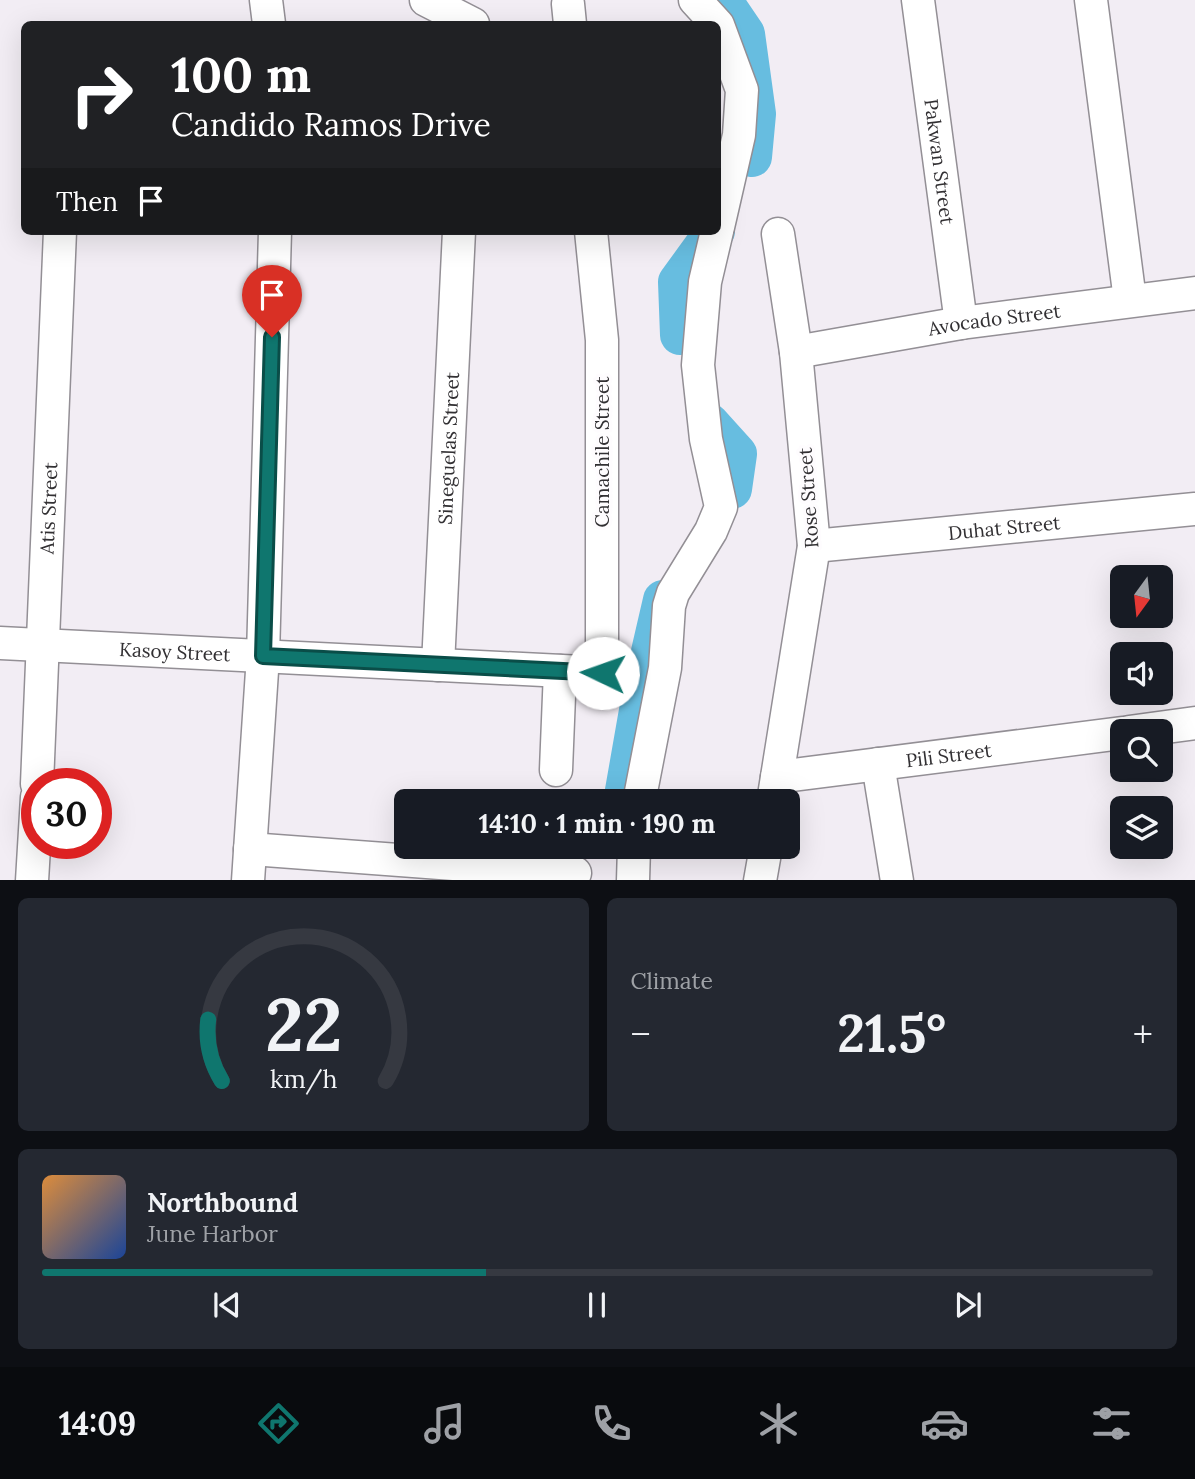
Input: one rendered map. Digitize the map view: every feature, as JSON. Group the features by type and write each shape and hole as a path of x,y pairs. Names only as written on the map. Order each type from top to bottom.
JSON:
{"street":[{"path":"266,0 269,21"},
{"path":"426,0 464,21"},
{"path":"695,0 714,21"},
{"name":"Pakwan Street","path":"918,0 961,323"},
{"path":"1091,0 1130,300"},
{"path":"721,33 742,90 739,135 721,212"},
{"name":"Rose Street","path":"775,789 814,545 796,352 778,234"},
{"name":"Atis Street","path":"38,768 60,235"},
{"path":"248,880 263,656 275,235"},
{"name":"Sineguelas Street","path":"438,665 458,235"},
{"name":"Camachile Street","path":"591,235 603,340 603,673"},
{"path":"642,789 665,668 669,606 673,593 711,531 721,507 706,439 698,365 705,282 716,235"},
{"name":"Avocado Street","path":"796,352 961,323 1195,293"},
{"name":"Duhat Street","path":"814,545 1195,509"},
{"name":"Kasoy Street","path":"0,643 603,673"},
{"path":"556,770 560,671"},
{"path":"1173,726 1195,723"},
{"name":"Pili Street","path":"775,789 878,764 1110,735"},
{"path":"878,764 897,880"},
{"path":"250,849 363,869 575,873"},
{"path":"32,880 33,859"},
{"path":"633,880 634,859"},
{"path":"760,880 764,859"}],"waterway":[{"path":"722,0 745,34 756,114 752,157"},
{"path":"680,335 678,282 712,235"},
{"path":"709,423 737,454 732,489"},
{"path":"625,789 644,682 663,600"}],"route":[{"path":"272,337 263,656 603,673"}]}
